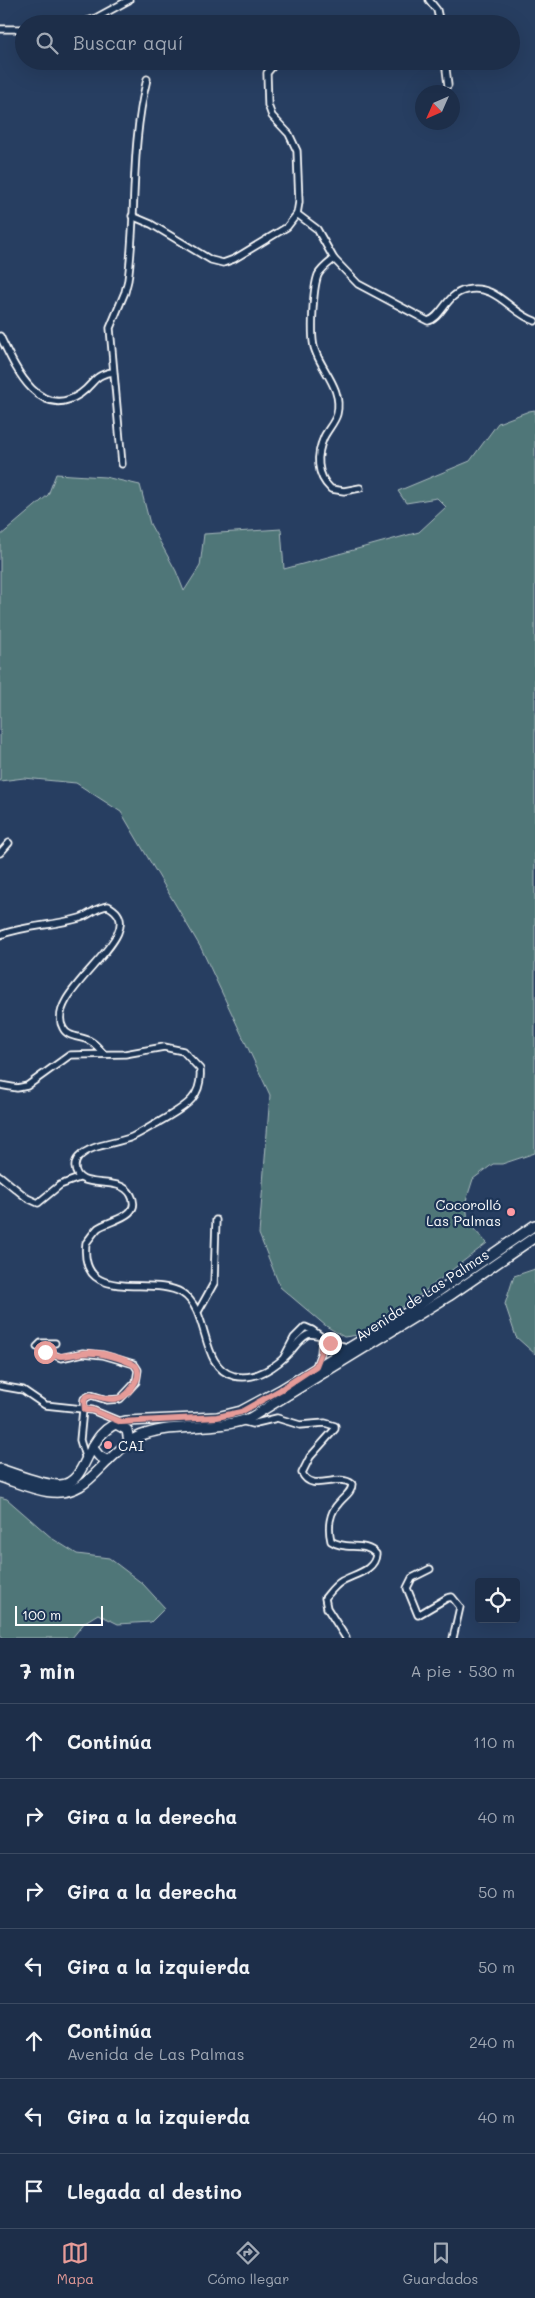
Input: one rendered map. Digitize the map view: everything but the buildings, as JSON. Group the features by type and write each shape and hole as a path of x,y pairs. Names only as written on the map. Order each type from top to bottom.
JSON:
{"main road":[{"name":"Avenida de Las Palmas","path":"118,1423 228,1415 241,1412 414,1308 535,1225"},
{"name":"Avenida de Las Palmas","path":"0,1477 42,1490 63,1492 80,1486 129,1442 152,1432 211,1427 241,1422 278,1402 442,1300 535,1237"},
{"path":"0,1469 60,1485 69,1482 78,1475 100,1435 118,1423 127,1430 129,1442"},
{"path":"92,1447 98,1456 108,1460"}],"street":[{"path":"101,15 129,0"},
{"path":"429,0 437,10 438,15"},
{"path":"0,29 15,29"},
{"path":"132,216 151,224 211,260 224,263 275,235 292,223 297,214 299,202 297,151 289,134 272,116 268,105 267,73 270,70"},
{"path":"446,70 448,85"},
{"path":"122,464 110,328 128,280 139,112 147,79"},
{"path":"297,214 317,229 334,258 358,284 428,321 434,319 450,299 459,292 478,289 498,296 526,318 535,321"},
{"path":"334,258 318,274 311,336 315,351 335,387 338,403 337,414 324,437 318,458 323,480 331,489 344,491 360,488"},
{"path":"0,336 28,386 36,393 55,402 74,398 82,393 101,374 113,372"},
{"path":"0,853 9,843"},
{"path":"0,935 17,928 78,919 101,906 108,906 117,912 121,922 118,936 78,982 63,1007 60,1019 62,1027 67,1033 97,1045 104,1054"},
{"path":"0,1085 17,1088 27,1086 70,1055 126,1054 164,1047 183,1051 200,1069 200,1086 190,1102 132,1137 84,1153 78,1158 75,1165 79,1178 84,1181 119,1185 127,1190 132,1197 133,1207 129,1213 99,1227 86,1243 87,1263 95,1275 107,1283 173,1289 188,1298 199,1310 213,1356 217,1363 234,1376 251,1375 269,1369 284,1359 288,1347 302,1328 308,1328 320,1337 347,1347"},
{"path":"0,1176 26,1198 38,1203 60,1185 79,1178"},
{"path":"199,1310 214,1283 216,1220"},
{"path":"316,1366 321,1353 320,1337"},
{"path":"55,1343 41,1343 37,1347 57,1357 64,1358 84,1353 95,1354 125,1361 137,1368 136,1382 123,1397 116,1400 89,1395 84,1400 85,1410 80,1440 86,1460"},
{"path":"0,1386 23,1390 45,1405 92,1410 118,1423"},
{"path":"241,1422 252,1424 276,1418 300,1425 333,1424 335,1429 310,1457 302,1473 309,1482 324,1483 345,1480 352,1484 351,1491 333,1512 329,1527 331,1541 348,1548 365,1547 372,1549 376,1554 376,1559 370,1566 342,1581 325,1598 327,1608 346,1638"},
{"path":"430,1569 412,1578 408,1584 410,1595 418,1615 447,1598 452,1597 457,1600 460,1606 452,1638"}],"green space":[{"path":"535,410 535,1153 502,1164 493,1164 473,1179 466,1201 468,1223 487,1243 413,1300 358,1335 344,1337 326,1326 280,1287 259,1234 270,1095 201,948 121,812 76,783 24,778 0,781 0,536 48,495 56,474 105,477 140,485 150,524 176,571 184,591 200,566 204,534 281,529 284,569 419,532 446,507 437,498 406,503 398,491 470,461 498,423"},
{"path":"535,1269 535,1354 516,1337 505,1304 514,1276"},
{"path":"0,1497 7,1499 53,1539 77,1554 109,1558 143,1584 165,1608 151,1622 118,1624 98,1614 85,1622 72,1638 3,1638 0,1634"}],"place":[{"name":"Cocorolló Las Palmas","path":"511,1212"},
{"name":"CAI","path":"108,1445"}],"route":[{"path":"45,1352 60,1358 84,1353 95,1354 134,1364 138,1372 136,1382 123,1397 116,1400 107,1400 91,1395 84,1398 85,1410 92,1410 121,1422 217,1417 241,1412 280,1390 316,1366 321,1353 322,1339 330,1343"}]}
